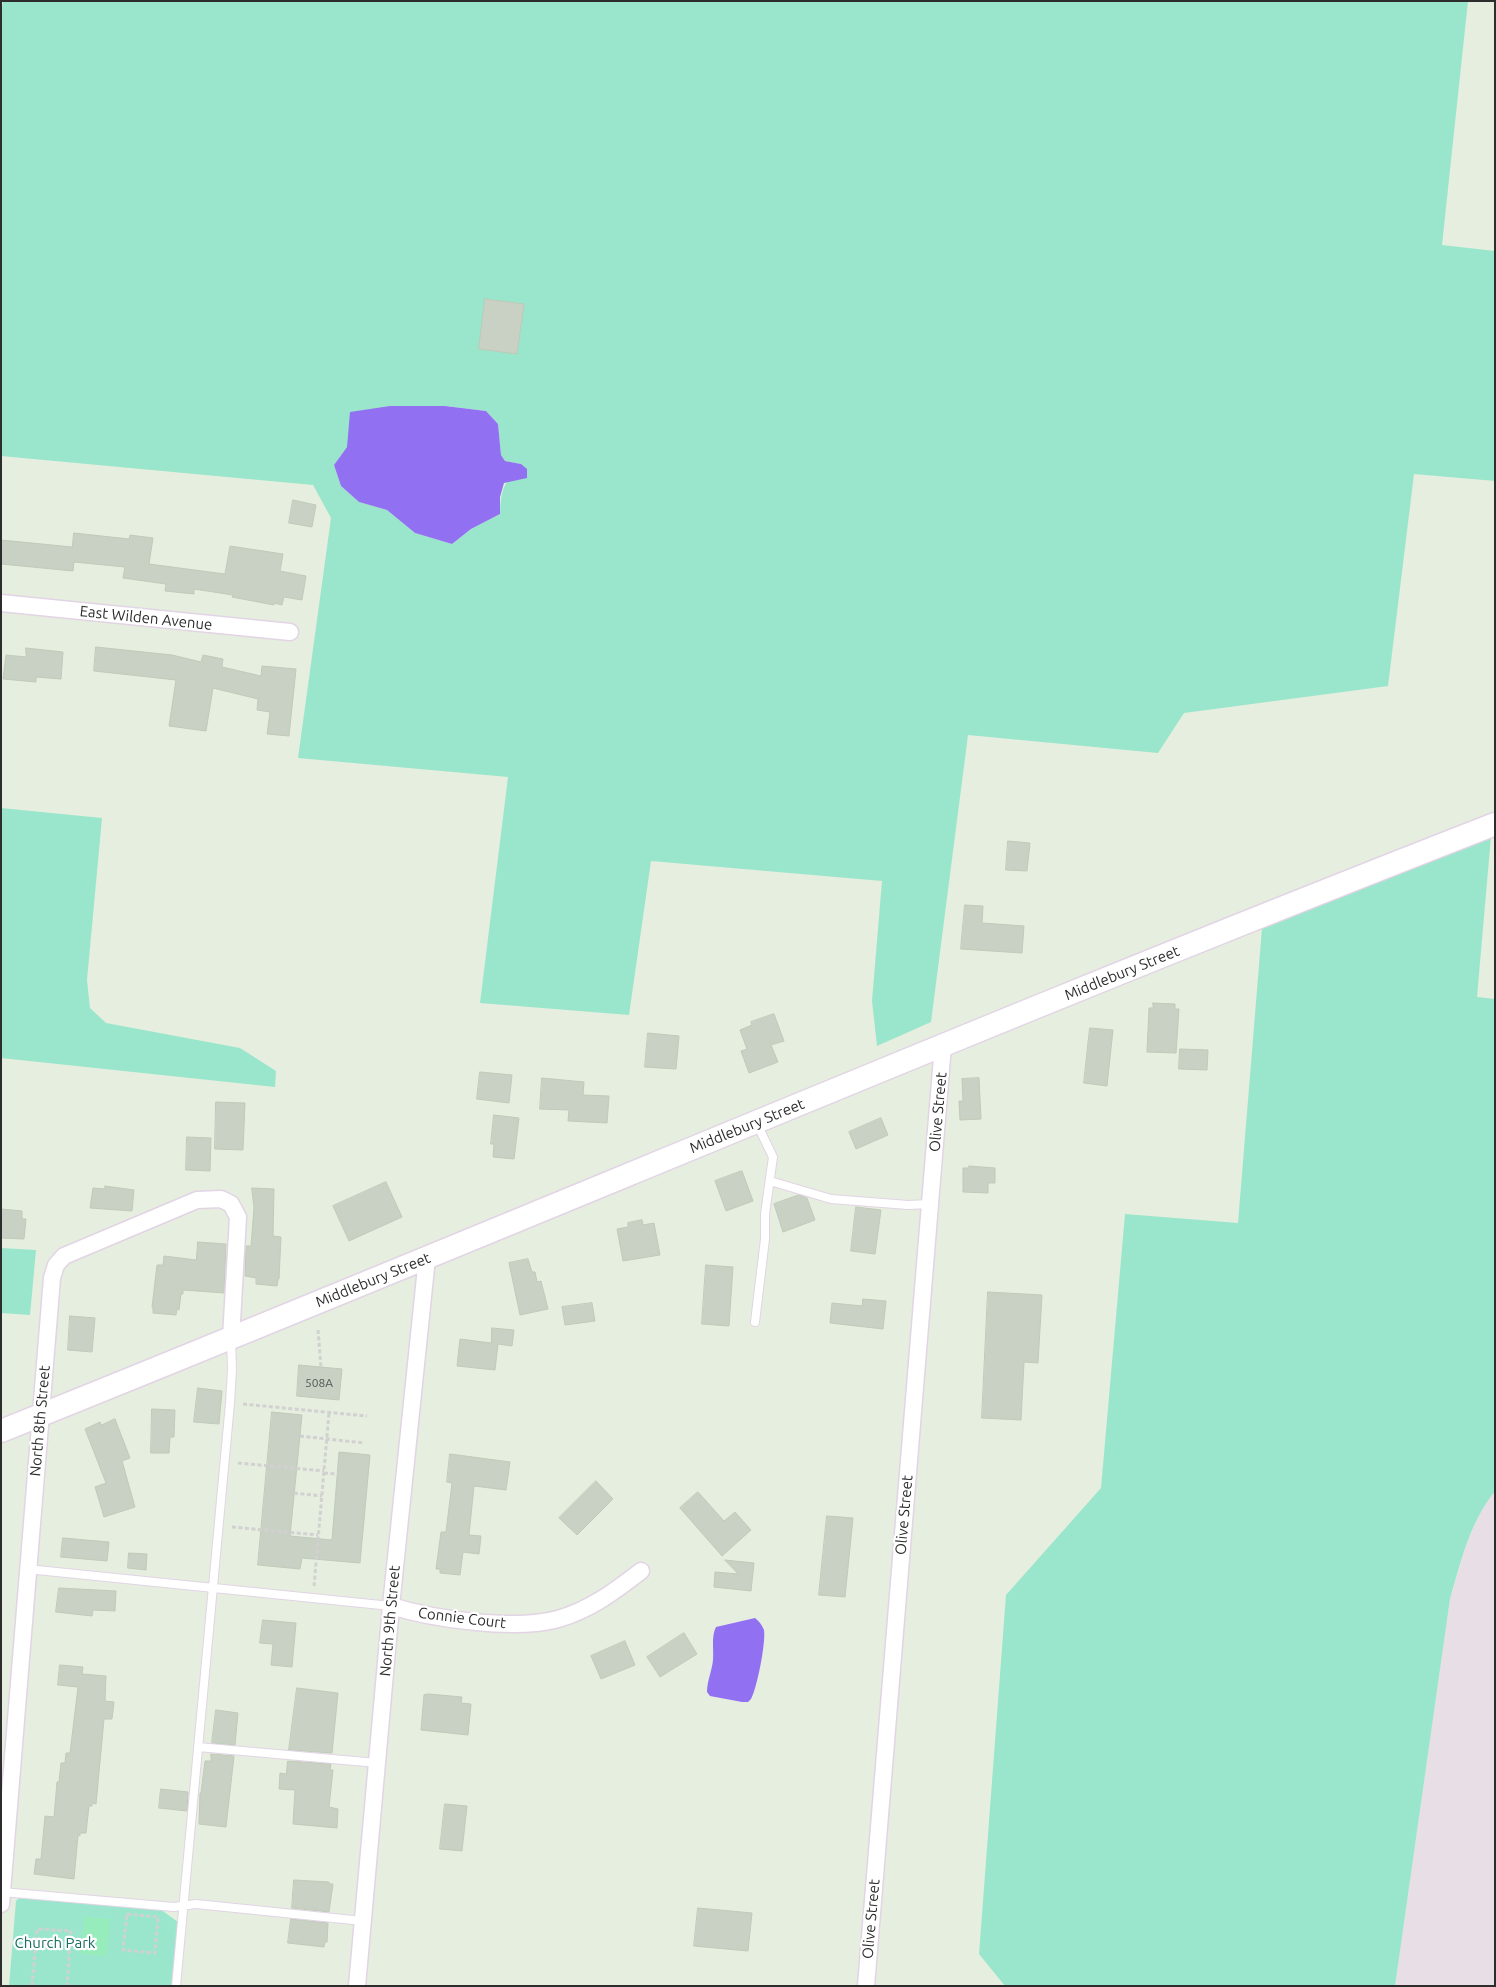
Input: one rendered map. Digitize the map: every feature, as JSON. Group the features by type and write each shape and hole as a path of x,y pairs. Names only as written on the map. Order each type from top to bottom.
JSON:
{"main road":[{"name":"Middlebury Street","path":"1,1431 943,1045 1495,824"}],"street":[{"name":"East Wilden Avenue","path":"1,603 290,632"},
{"name":"Olive Street","path":"866,1986 943,1045"},
{"name":"North 8th Street","path":"2,1898 5,1811 42,1415 52,1278 56,1265 64,1256 197,1200 221,1199 231,1204 238,1217 231,1338"},
{"name":"North 9th Street","path":"357,1986 391,1606 427,1258"},
{"name":"Connie Court","path":"391,1606 416,1614 507,1625 557,1619 594,1604 615,1592 641,1571"}],"lane":[{"path":"755,1322 765,1239 765,1214 773,1157 756,1122"},
{"path":"770,1181 831,1199 908,1205 930,1204"},
{"path":"176,1986 225,1462 232,1369 231,1338"},
{"path":"27,1569 391,1606"},
{"path":"198,1747 377,1763"},
{"path":"2,1898 174,1907 196,1904 363,1921"}],"path":[{"path":"318,1330 321,1367"},
{"path":"230,1403 366,1416"},
{"path":"313,1599 329,1412"},
{"path":"300,1436 364,1443"},
{"path":"225,1462 338,1474"},
{"path":"294,1494 322,1496"},
{"path":"218,1525 318,1535"},
{"path":"127,1914 158,1917 155,1953 124,1950 127,1914"},
{"path":"32,1986 37,1929 71,1931 67,1986"}],"shaded area":[{"path":"390,406 445,406 486,411 498,424 501,455 505,461 521,464 527,469 527,478 504,483 500,497 500,514 471,529 452,544 415,533 387,510 359,502 341,486 334,465 347,447 350,412"},
{"path":"1495,1491 1495,1986 1395,1986 1450,1599 1465,1548 1482,1507"},
{"path":"755,1618 764,1630 764,1645 756,1685 751,1699 748,1702 742,1702 710,1696 707,1688 716,1627"}],"green space":[{"path":"3,1 1468,1 1442,245 1495,251 1495,481 1414,474 1388,686 1184,713 1158,753 968,735 931,1022 877,1046 872,1001 882,881 651,861 629,1015 480,1003 508,777 298,758 331,518 313,485 1,456 1,13","holes":["445,406 486,411 498,424 501,455 505,461 521,464 504,486 500,514 471,529 452,544 415,533 387,510 359,502 341,486 334,465 347,447"]},
{"path":"1,808 102,818 87,980 90,1008 106,1023 240,1048 276,1071 275,1087 1,1058"},
{"path":"1492,825 1477,997 1495,999 1495,1491 1486,1503 1473,1529 1462,1556 1450,1599 1395,1986 1005,1986 979,1954 1006,1595 1101,1488 1125,1214 1238,1223 1263,916"},
{"path":"1,1248 36,1250 30,1315 1,1313"},
{"name":"Church Park","path":"20,1897 160,1909 178,1922 172,1986 9,1986 16,1901"},
{"path":"84,1917 110,1919 107,1956 81,1954"}],"building":[{"path":"485,299 524,304 517,354 479,349"},
{"path":"293,500 316,505 312,527 289,523"},
{"path":"74,533 129,539 130,535 153,538 149,564 225,574 230,546 283,554 280,571 306,576 302,600 284,597 282,605 274,603 274,605 232,597 233,595 194,589 194,594 165,591 166,584 123,578 125,567 74,562 73,571 1,564 1,540 72,547"},
{"path":"96,647 172,655 201,662 203,655 223,659 222,667 261,676 262,666 296,669 289,736 267,734 270,712 257,710 258,699 213,688 206,731 169,726 176,680 94,671"},
{"path":"26,648 63,652 61,679 36,677 36,682 3,679 6,655 26,657"},
{"path":"1008,841 1030,843 1027,871 1006,870"},
{"path":"965,905 983,906 982,923 1024,926 1022,953 961,949"},
{"path":"1153,1003 1175,1004 1175,1009 1179,1009 1176,1053 1147,1052 1149,1008 1153,1008"},
{"path":"774,1014 784,1041 771,1045 778,1062 749,1073 741,1051 747,1049 740,1030 752,1025 751,1022"},
{"path":"1090,1028 1113,1030 1107,1086 1084,1083"},
{"path":"648,1033 679,1036 676,1069 645,1067"},
{"path":"1180,1049 1208,1050 1207,1070 1179,1069"},
{"path":"480,1072 512,1075 509,1103 477,1099"},
{"path":"542,1078 584,1082 583,1095 609,1096 607,1123 568,1121 569,1110 540,1109"},
{"path":"979,1078 981,1119 960,1120 959,1101 963,1101 962,1079"},
{"path":"216,1102 245,1103 243,1150 215,1149"},
{"path":"494,1115 519,1118 514,1159 493,1157 494,1144 491,1144"},
{"path":"881,1118 888,1135 856,1149 849,1132"},
{"path":"187,1137 211,1138 210,1171 186,1170"},
{"path":"969,1166 995,1168 995,1183 988,1183 988,1193 963,1192 963,1168 969,1168"},
{"path":"742,1171 753,1201 726,1211 715,1181"},
{"path":"386,1182 402,1217 349,1241 333,1206"},
{"path":"105,1186 134,1190 132,1211 90,1208 93,1188 105,1189"},
{"path":"252,1188 274,1189 273,1236 281,1237 277,1286 256,1284 256,1278 245,1276 246,1246 251,1246 254,1208"},
{"path":"799,1195 807,1198 815,1220 783,1232 774,1204"},
{"path":"856,1207 881,1210 875,1254 851,1251"},
{"path":"1,1209 22,1211 22,1219 26,1219 24,1239 1,1238"},
{"path":"642,1220 643,1225 654,1223 660,1255 623,1261 617,1229 628,1227 628,1223"},
{"path":"198,1242 226,1244 224,1293 183,1290 179,1310 177,1309 176,1315 153,1313 157,1265 163,1265 164,1256 196,1260"},
{"path":"528,1259 532,1272 535,1272 537,1282 541,1281 548,1309 520,1315 509,1263"},
{"path":"706,1265 733,1267 729,1326 702,1324"},
{"path":"988,1292 1042,1295 1038,1363 1024,1362 1021,1420 982,1418"},
{"path":"863,1299 886,1301 883,1329 830,1323 832,1303 862,1306"},
{"path":"592,1303 595,1321 565,1325 562,1307"},
{"path":"70,1316 95,1318 92,1352 68,1350"},
{"path":"492,1328 514,1330 512,1346 498,1344 495,1370 457,1366 460,1339 491,1343"},
{"path":"299,1365 342,1369 339,1400 297,1396"},
{"path":"198,1388 222,1391 219,1424 194,1422"},
{"path":"152,1409 175,1410 174,1437 170,1437 169,1453 151,1453"},
{"path":"272,1412 302,1415 290,1536 332,1540 339,1452 370,1455 360,1563 302,1558 300,1569 258,1565"},
{"path":"115,1419 130,1458 122,1461 135,1507 104,1517 95,1487 106,1483 85,1429 100,1422 101,1425"},
{"path":"450,1454 510,1462 506,1490 474,1486 469,1535 481,1536 479,1554 463,1552 460,1575 440,1573 440,1569 436,1569 441,1532 446,1532 452,1483 447,1482"},
{"path":"596,1481 613,1499 577,1535 559,1518"},
{"path":"698,1492 724,1521 735,1512 751,1530 722,1556 680,1508"},
{"path":"827,1516 853,1518 845,1597 819,1595"},
{"path":"63,1538 109,1542 107,1561 61,1557"},
{"path":"129,1553 147,1554 146,1570 128,1568"},
{"path":"725,1560 754,1563 751,1591 714,1587 715,1572 738,1574"},
{"path":"59,1588 116,1591 115,1611 93,1610 92,1616 56,1612"},
{"path":"263,1620 296,1623 292,1667 271,1665 273,1644 260,1643"},
{"path":"684,1633 697,1654 660,1677 647,1657"},
{"path":"625,1641 635,1665 601,1679 591,1656"},
{"path":"60,1665 83,1667 82,1674 106,1676 105,1701 114,1702 112,1719 104,1719 96,1804 92,1803 92,1806 89,1806 86,1833 78,1835 74,1879 34,1874 36,1859 41,1859 45,1816 54,1817 57,1782 59,1782 61,1763 65,1763 66,1753 70,1753 78,1687 58,1685"},
{"path":"297,1688 338,1693 332,1753 289,1750"},
{"path":"424,1695 462,1697 461,1703 471,1704 468,1735 421,1730"},
{"path":"216,1710 238,1713 235,1745 212,1743"},
{"path":"211,1754 234,1756 226,1827 199,1824 200,1793 205,1761 211,1761"},
{"path":"288,1761 331,1764 330,1770 333,1770 329,1807 338,1809 337,1828 293,1824 295,1790 279,1789 280,1773 286,1774"},
{"path":"161,1789 188,1792 187,1811 159,1808"},
{"path":"445,1804 467,1806 462,1851 440,1849"},
{"path":"294,1880 329,1882 329,1884 333,1884 329,1912 292,1908"},
{"path":"698,1908 752,1913 748,1951 694,1946"},
{"path":"291,1919 328,1923 327,1942 325,1942 324,1947 288,1943"}]}
